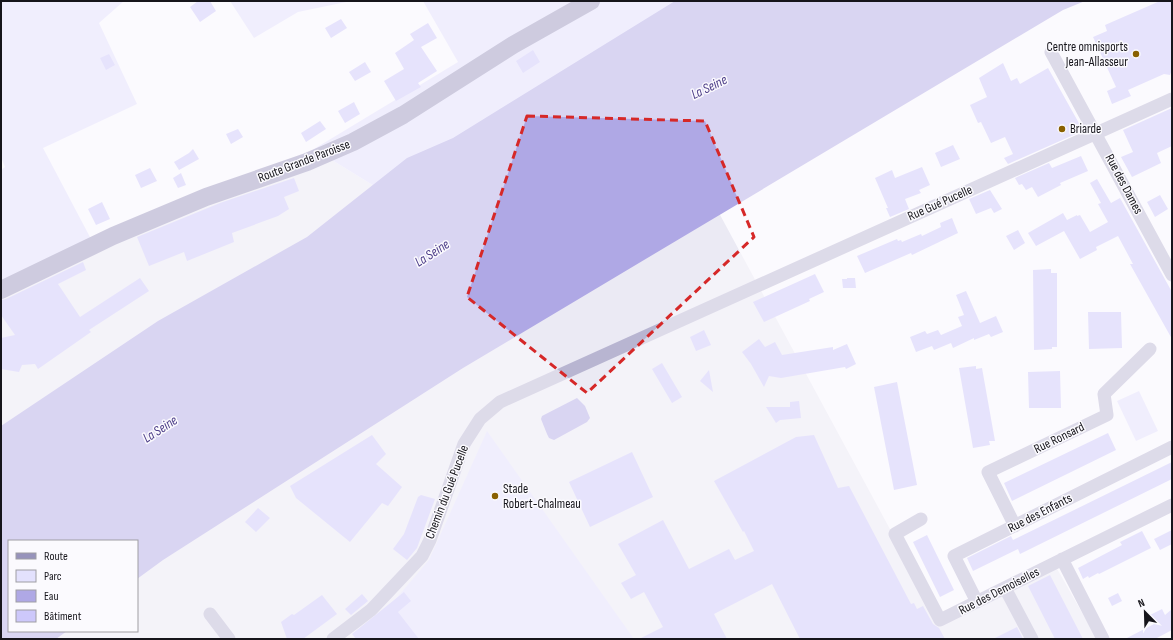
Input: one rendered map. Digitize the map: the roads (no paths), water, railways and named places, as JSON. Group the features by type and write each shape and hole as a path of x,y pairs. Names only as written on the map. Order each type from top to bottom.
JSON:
{"main road":[{"name":"Route Grande Paroisse","path":"1,290 113,236 206,197 307,162 353,142 403,115 513,45 591,1"}],"street":[{"name":"Rue des Dames","path":"1051,52 1172,275"},
{"name":"Rue Gué Pucelle","path":"707,308 1172,99"},
{"name":"Chemin du Gué Pucelle","path":"333,639 371,610 422,556 430,540 464,444 480,419 500,402 707,308"},
{"name":"Rue Ronsard","path":"1015,526 988,472 1107,415 1104,394 1150,349"},
{"name":"Rue des Enfants","path":"977,602 954,556 1172,447"},
{"name":"Rue des Demoiselles","path":"921,520 894,534 940,620 1172,506"},
{"path":"1062,559 1103,639"},
{"path":"1005,588 1032,639"},
{"path":"210,614 230,639"}],"water":[{"name":"La Seine","path":"675,1 1085,1 1063,10 463,368 163,560 138,578 138,540 8,540 8,632 66,632 56,639 1,639 1,426 158,321 307,237 407,158 453,138"},
{"path":"577,398 585,406 590,418 587,422 554,440 549,438 541,419 542,416"}],"place":[{"name":"Centre omnisports Jean-Allasseur","path":"1136,54"},
{"name":"Briarde","path":"1062,129"},
{"name":"Stade Robert-Chalmeau","path":"495,496"}]}
